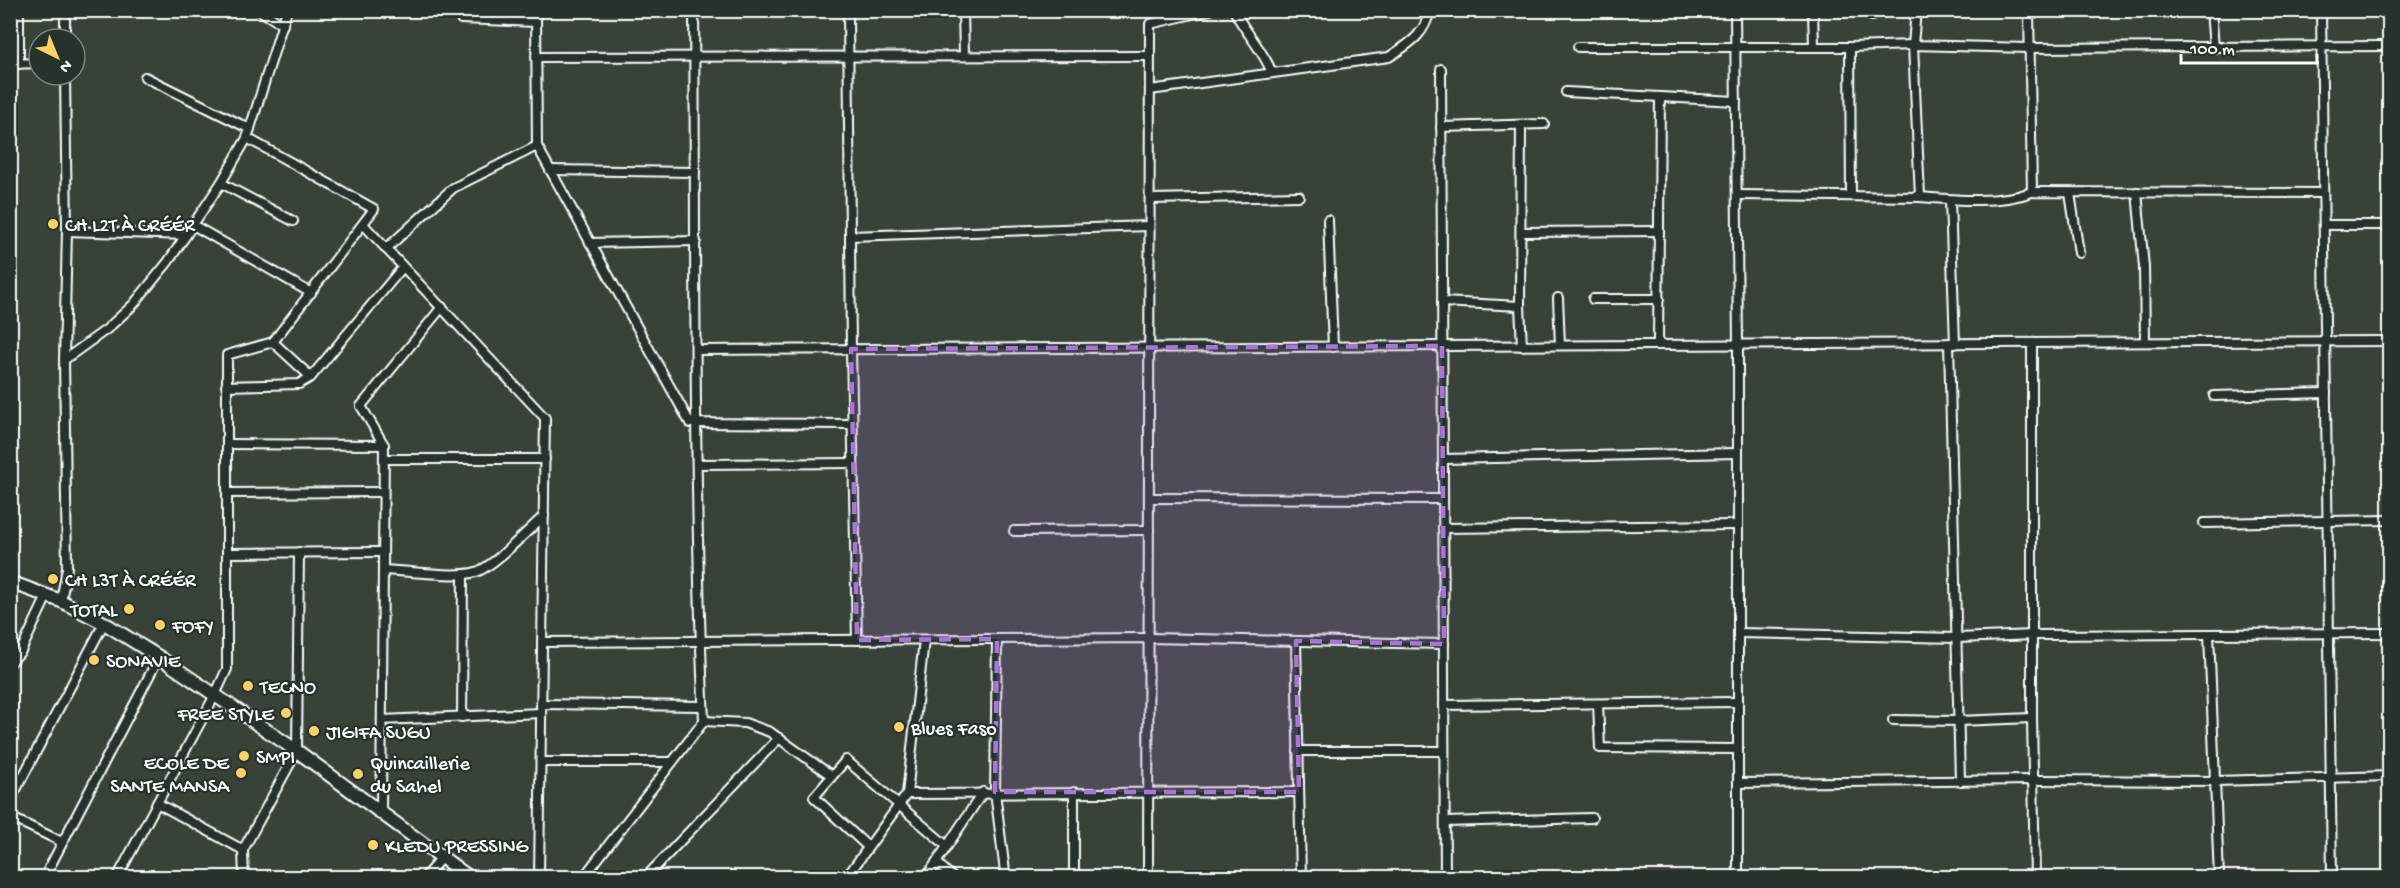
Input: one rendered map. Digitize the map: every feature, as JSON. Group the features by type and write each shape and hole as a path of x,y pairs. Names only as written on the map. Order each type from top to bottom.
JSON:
{"main road":[{"path":"10,582 61,601 104,623 159,657 297,751 470,878"}],"street":[{"path":"15,64 20,10"},
{"path":"65,10 65,27"},
{"path":"258,10 283,25"},
{"path":"64,360 107,329 133,305 168,262 221,183 247,138 287,10"},
{"path":"536,10 537,146 690,423 852,424"},
{"path":"583,878 704,721 700,641 697,464 694,10"},
{"path":"849,10 851,349 857,640"},
{"path":"963,10 964,56"},
{"path":"1148,878 1150,24 1210,10"},
{"path":"1234,10 1240,23 1266,57 1272,73"},
{"path":"1150,90 1389,57 1413,41 1426,27 1430,10"},
{"path":"1735,10 1738,345 1738,878"},
{"path":"1813,10 1814,48"},
{"path":"1917,10 1913,45 1920,197"},
{"path":"2029,10 2032,192"},
{"path":"2211,10 2214,48"},
{"path":"2321,10 2332,878"},
{"path":"461,19 536,22"},
{"path":"1578,47 2390,46"},
{"path":"1850,47 1851,196"},
{"path":"536,57 1150,56"},
{"path":"1441,69 1445,878"},
{"path":"145,77 250,129"},
{"path":"61,601 67,568 64,360 67,231 65,87"},
{"path":"1566,92 1736,101"},
{"path":"1658,345 1660,97"},
{"path":"1521,124 1520,306 1522,346"},
{"path":"1441,127 1544,124"},
{"path":"117,878 227,669 227,355 273,342 374,209 247,138"},
{"path":"386,249 453,188 537,146"},
{"path":"550,170 695,172"},
{"path":"221,183 293,221"},
{"path":"1737,195 1920,197 1950,200 2017,198 2032,192 2324,193"},
{"path":"2137,192 2145,267 2145,342"},
{"path":"2070,193 2079,253"},
{"path":"1150,199 1299,196"},
{"path":"1950,200 1960,781"},
{"path":"1328,220 1333,347"},
{"path":"363,224 545,418 539,878"},
{"path":"193,225 310,293"},
{"path":"2324,225 2390,225"},
{"path":"850,236 1149,226"},
{"path":"67,231 186,235"},
{"path":"1522,232 1659,231"},
{"path":"590,243 696,241"},
{"path":"226,386 299,384 310,377 403,267"},
{"path":"1558,298 1560,345"},
{"path":"1593,299 1659,299"},
{"path":"1442,302 1520,306"},
{"path":"381,812 384,445 361,406 442,307"},
{"path":"697,350 2390,341"},
{"path":"273,342 310,377"},
{"path":"2031,343 2034,635 2032,718 2035,780 2035,878"},
{"path":"2214,396 2326,393"},
{"path":"227,444 384,445"},
{"path":"1443,459 1738,453"},
{"path":"384,459 544,459"},
{"path":"697,464 853,463"},
{"path":"227,493 383,492"},
{"path":"1149,498 1443,499"},
{"path":"383,570 463,574 476,572 488,566 544,516"},
{"path":"2204,523 2390,520"},
{"path":"1443,528 1738,525"},
{"path":"1014,531 1149,531"},
{"path":"244,878 243,850 297,751 299,552"},
{"path":"227,553 383,552"},
{"path":"462,717 463,574"},
{"path":"10,663 21,651 47,596"},
{"path":"10,801 104,623"},
{"path":"1738,633 1958,638 2034,635 2390,633"},
{"path":"2209,634 2219,878"},
{"path":"542,642 1149,638 1444,644"},
{"path":"997,639 995,792 1005,872"},
{"path":"846,878 907,794 924,640"},
{"path":"1296,641 1301,878"},
{"path":"44,878 159,657"},
{"path":"1444,705 1738,702"},
{"path":"541,704 703,706"},
{"path":"1598,704 1600,748 1738,749"},
{"path":"382,720 541,713"},
{"path":"1893,720 1959,721 2032,718"},
{"path":"704,721 745,723 770,732 832,776"},
{"path":"645,878 779,738"},
{"path":"1298,752 1444,751"},
{"path":"868,848 814,797 846,760 947,846"},
{"path":"541,762 672,762"},
{"path":"1738,783 2216,781 2390,776"},
{"path":"926,878 983,792"},
{"path":"1074,792 1074,878"},
{"path":"907,794 1299,792"},
{"path":"157,803 243,850"},
{"path":"10,817 62,842"},
{"path":"1444,822 1592,818"},
{"path":"424,878 442,857"},
{"path":"936,862 953,878"}],"highlighted area":[{"path":"1442,346 1444,644 1296,641 1299,792 995,792 997,639 857,640 851,349"}],"place":[{"name":"CH L2T À CRÉÉR","path":"53,224"},
{"name":"CH L3T À CRÉÉR","path":"53,579"},
{"name":"TOTAL","path":"129,609"},
{"name":"FOFY","path":"160,625"},
{"name":"SONAVIE","path":"94,660"},
{"name":"TECNO","path":"248,686"},
{"name":"FREE STYLE","path":"286,713"},
{"name":"Blues Faso","path":"899,727"},
{"name":"JIGIFA SUGU","path":"314,731"},
{"name":"SMPI","path":"244,756"},
{"name":"ECOLE DE SANTE MANSA","path":"241,773"},
{"name":"Quincaillerie du Sahel","path":"358,774"},
{"name":"KLEDU PRESSING","path":"373,845"}]}
